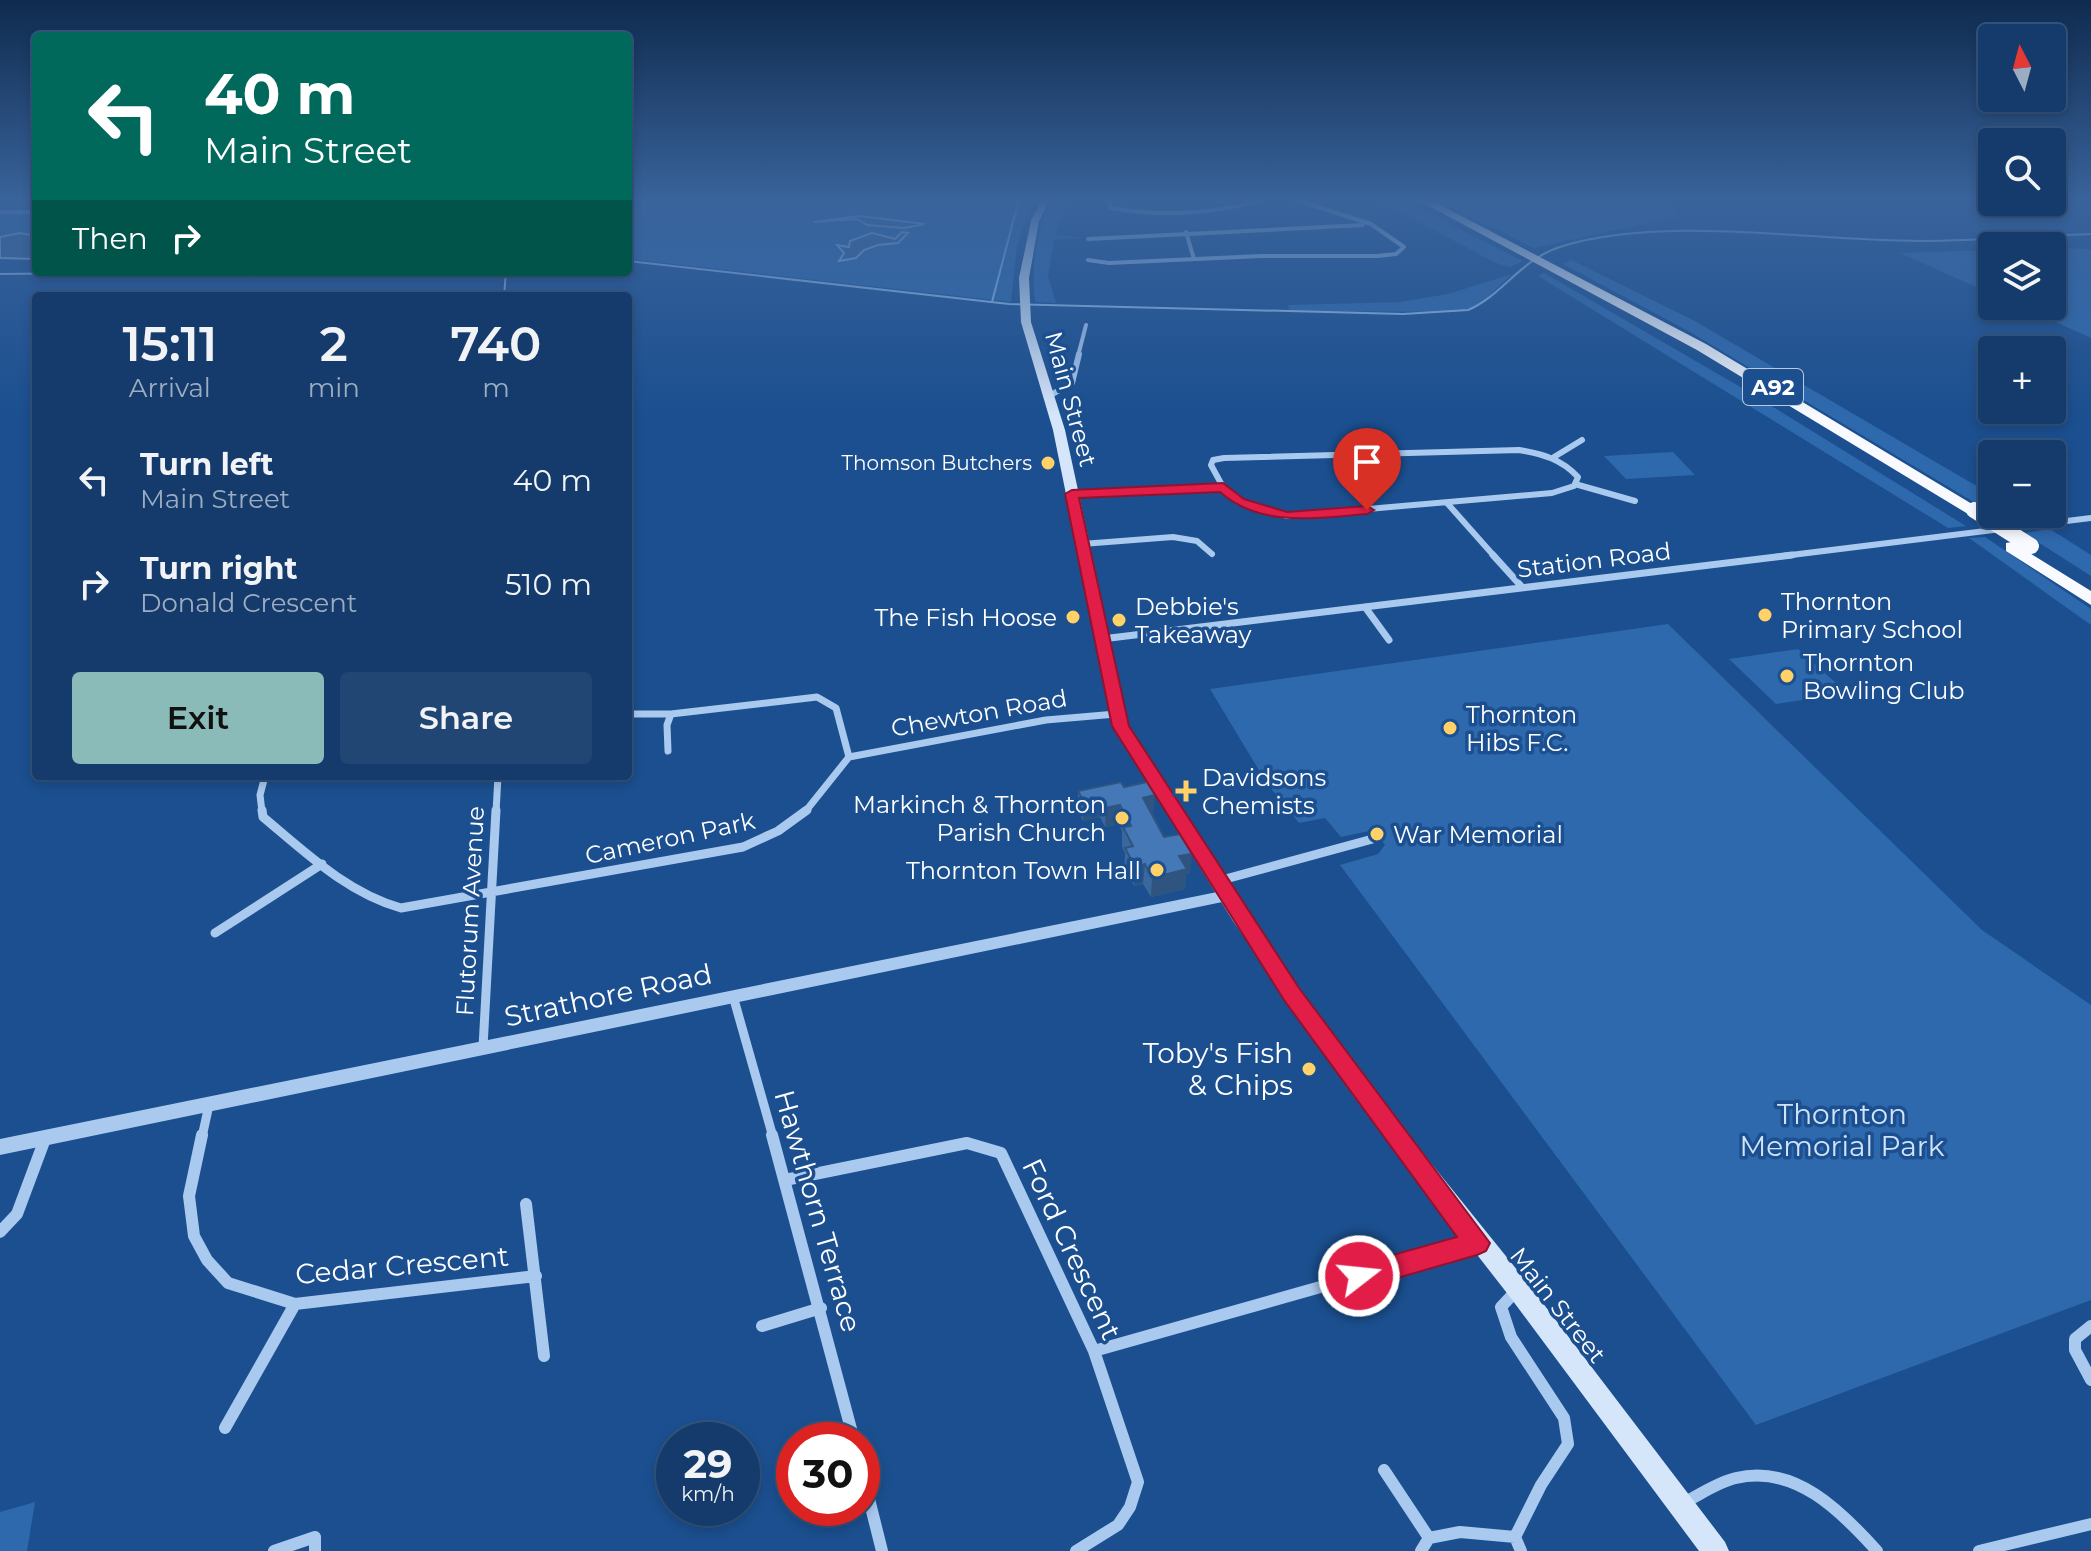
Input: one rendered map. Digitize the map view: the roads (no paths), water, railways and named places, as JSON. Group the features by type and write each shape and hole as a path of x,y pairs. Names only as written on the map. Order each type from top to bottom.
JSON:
{"highway":[{"name":"A92","path":"1560,271 2031,546 2091,585"},
{"name":"A92","path":"1965,510 2012,547 2091,599"}],"main road":[{"name":"Main Street","path":"1028,271 1024,304 1027,330 1049,396 1116,714 1127,738 1222,888 1361,1091 1477,1243 1518,1289 1716,1551"}],"street":[{"path":"1049,396 1072,383 1086,325"},
{"path":"1554,457 1582,440"},
{"path":"1575,484 1578,477 1568,465 1554,457 1519,450 1224,458 1213,460 1211,465 1223,487 1239,502 1287,516 1552,493 1575,484 1635,501"},
{"path":"1072,494 1223,487"},
{"path":"1447,503 1522,587"},
{"name":"Station Road","path":"1101,639 2091,518"},
{"path":"1082,544 1173,537 1197,541 1212,554"},
{"path":"1365,607 1389,640"},
{"path":"632,714 671,714 817,697 836,708 849,757"},
{"path":"668,751 667,725 671,714"},
{"name":"Chewton Road","path":"849,757 1046,720 1116,714"},
{"name":"Cameron Park","path":"264,780 260,795 263,817 322,864 385,906 416,907 743,847 777,834 804,816 820,801 849,757"},
{"name":"Flutorum Avenue","path":"483,1047 498,780"},
{"path":"1222,888 1380,837"},
{"path":"215,933 322,864"},
{"name":"Strathore Road","path":"0,1147 733,996 1222,888"},
{"name":"Hawthorn Terrace","path":"733,996 821,1308 850,1422"},
{"name":"Cedar Crescent","path":"209,1104 189,1196 194,1236 207,1260 228,1283 295,1304 536,1276"},
{"path":"0,1232 17,1214 45,1138"},
{"name":"Ford Crescent","path":"785,1180 967,1143 1001,1153 1094,1351 1138,1482 1134,1503 1117,1528 1076,1551"},
{"path":"526,1204 544,1356"},
{"path":"1094,1351 1477,1243"},
{"path":"1518,1289 1501,1307 1511,1337 1564,1418 1568,1444 1541,1485 1515,1537 1521,1551"},
{"path":"225,1428 295,1304"},
{"path":"762,1326 821,1308"},
{"path":"2091,1326 2075,1339 2075,1350 2091,1380"},
{"path":"1384,1470 1429,1538"},
{"path":"1681,1504 1736,1478 1780,1477 1805,1487 1836,1509 1877,1551"},
{"path":"1979,1551 2091,1524"},
{"path":"876,1526 882,1551"},
{"path":"1421,1551 1429,1538 1460,1532 1515,1537"},
{"path":"274,1551 315,1537 315,1551"}],"waterway":[{"path":"720,271 1009,304 1403,314 1468,310 1491,296 1519,271"},
{"path":"992,302 1000,271"},
{"path":"0,274 32,274"},
{"path":"504,292 506,276"}],"place":[{"name":"Thomson Butchers","path":"1048,463"},
{"name":"Thornton Primary School","path":"1765,615"},
{"name":"The Fish Hoose","path":"1073,617"},
{"name":"Debbie's Takeaway","path":"1119,620"},
{"name":"Thornton Bowling Club","path":"1787,676"},
{"name":"Thornton Hibs F.C.","path":"1450,728"},
{"name":"Davidsons Chemists","path":"1186,791"},
{"name":"Markinch & Thornton Parish Church","path":"1122,818"},
{"name":"War Memorial","path":"1377,834"},
{"name":"Thornton Town Hall","path":"1157,870"},
{"name":"Toby's Fish & Chips","path":"1309,1069"}],"park label":[{"name":"Thornton Memorial Park","path":"1842,1130"}]}
